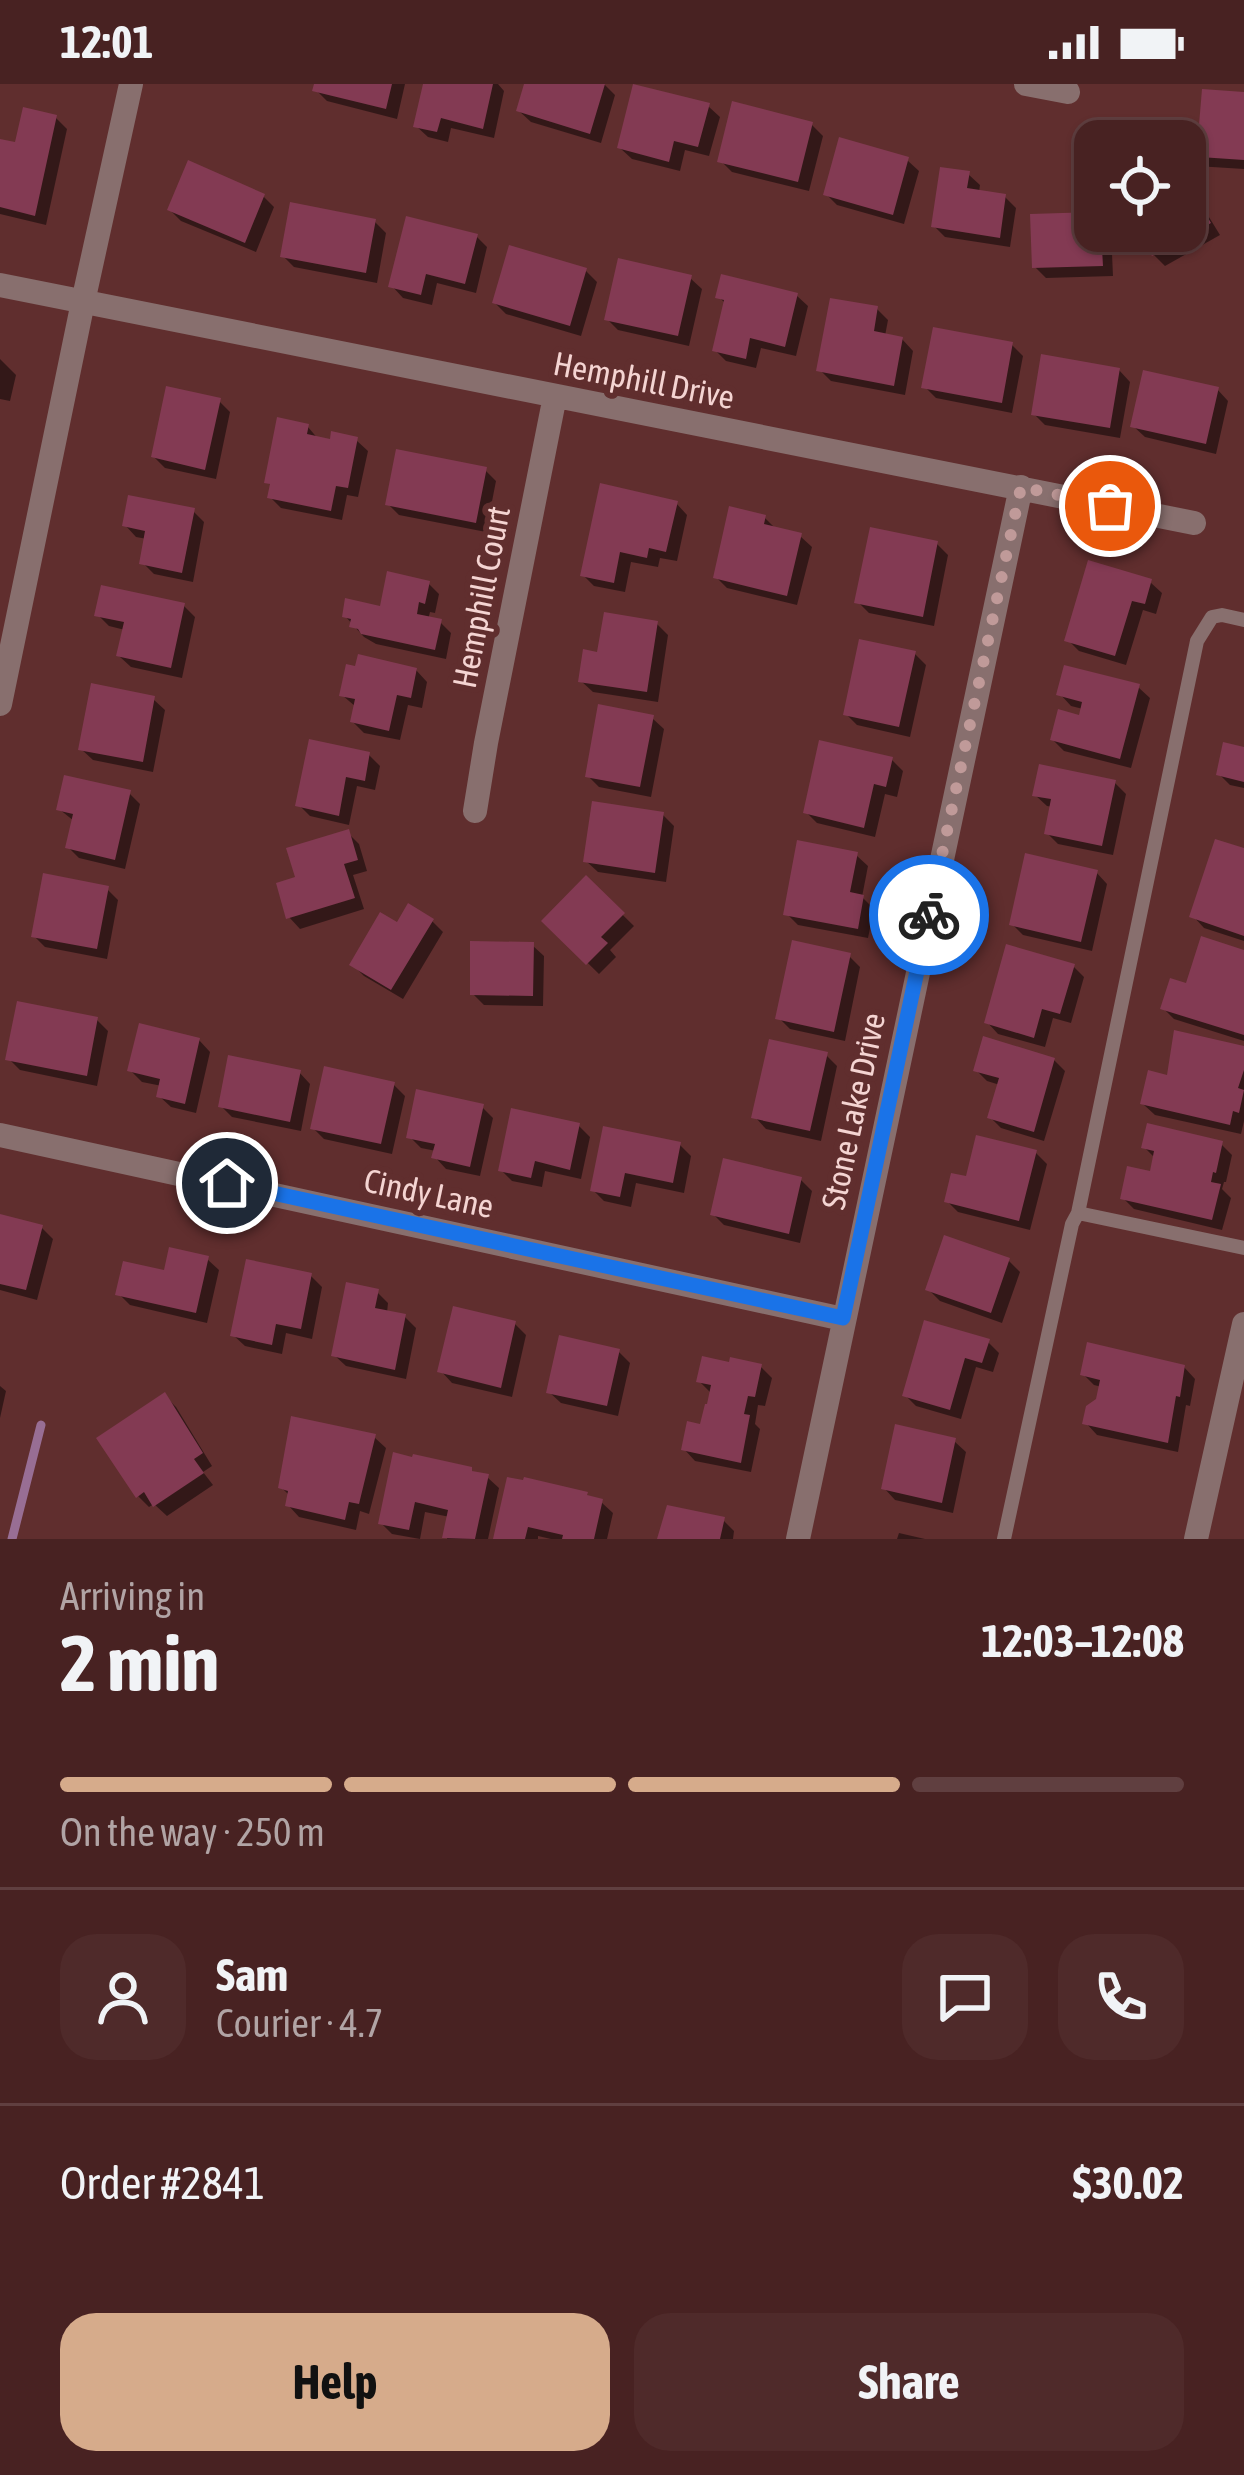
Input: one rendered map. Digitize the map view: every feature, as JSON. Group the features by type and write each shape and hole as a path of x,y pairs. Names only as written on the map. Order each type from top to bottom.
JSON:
{"street":[{"path":"0,704 131,84"},
{"path":"1026,84 1068,92"},
{"name":"Hemphill Drive","path":"0,285 1194,523"},
{"name":"Hemphill Court","path":"476,811 555,396"},
{"name":"Stone Lake Drive","path":"797,1539 1021,487"},
{"name":"Cindy Lane","path":"0,1135 843,1318"},
{"path":"1196,1539 1244,1324"}],"lane":[{"path":"1004,1539 1078,1213 1197,641 1212,617 1244,620"},
{"path":"1078,1213 1244,1248"}],"building":[{"path":"314,84 392,84 386,109 312,91"},
{"path":"423,84 493,84 483,129 441,118 437,132 413,127"},
{"path":"524,84 605,84 590,134 516,111"},
{"path":"633,84 710,103 698,147 674,141 669,162 617,148"},
{"path":"1202,89 1244,92 1244,160 1206,157 1206,120 1199,120"},
{"path":"732,101 813,122 798,182 717,162"},
{"path":"23,107 57,115 35,216 0,207 0,139 15,142"},
{"path":"839,137 909,157 893,215 823,195"},
{"path":"188,160 265,194 245,243 167,210"},
{"path":"940,167 970,171 967,188 1006,194 1000,238 931,227"},
{"path":"290,202 376,219 366,273 280,257"},
{"path":"1074,213 1074,252 1102,252 1103,266 1032,268 1030,214"},
{"path":"406,216 478,234 465,284 426,274 421,295 388,287"},
{"path":"509,245 587,268 570,326 492,303"},
{"path":"618,258 692,275 678,336 604,320"},
{"path":"721,274 798,293 785,347 750,338 746,359 712,351 724,300 715,298"},
{"path":"830,298 878,306 874,331 903,337 894,386 816,371"},
{"path":"933,327 1013,342 1002,403 921,388"},
{"path":"1041,354 1120,368 1110,428 1031,415"},
{"path":"1143,370 1219,387 1206,444 1130,427"},
{"path":"166,386 221,398 205,470 151,457"},
{"path":"277,417 309,424 307,434 330,439 331,431 358,437 348,488 336,486 331,511 267,498 270,484 264,483"},
{"path":"396,449 487,467 476,523 385,505"},
{"path":"600,483 678,501 666,552 649,548 647,558 620,552 614,583 580,576"},
{"path":"128,495 195,508 182,573 139,564 145,531 122,526"},
{"path":"729,506 766,515 764,524 802,533 787,596 713,578"},
{"path":"870,527 938,541 923,617 854,603"},
{"path":"1088,560 1152,579 1145,604 1132,601 1115,656 1064,641"},
{"path":"387,571 430,581 425,604 419,602 417,614 442,619 435,650 361,634 349,627 351,619 342,617 345,598 380,606"},
{"path":"101,585 185,603 171,668 116,656 124,622 94,616"},
{"path":"604,612 658,621 647,692 578,682 583,649 597,652"},
{"path":"859,639 916,651 899,727 843,715"},
{"path":"358,654 417,668 411,698 397,695 389,731 350,722 355,699 339,696 346,664 355,666"},
{"path":"1064,665 1140,684 1120,759 1050,740 1058,709 1079,715 1082,702 1056,695"},
{"path":"91,683 155,696 143,762 78,750"},
{"path":"598,704 654,715 640,787 585,777"},
{"path":"309,739 370,752 365,781 346,777 339,816 295,806"},
{"path":"819,740 893,757 886,787 874,784 864,828 803,813"},
{"path":"1223,742 1244,747 1244,782 1216,775"},
{"path":"1039,764 1116,780 1102,846 1044,834 1051,799 1032,796"},
{"path":"64,775 131,790 115,860 65,848 73,814 56,810"},
{"path":"592,801 664,812 655,873 583,862"},
{"path":"349,829 358,860 344,864 355,898 286,919 276,883 295,877 286,848"},
{"path":"1215,839 1244,848 1244,936 1189,917"},
{"path":"797,840 858,852 850,892 864,895 858,929 783,915"},
{"path":"1025,853 1098,870 1081,942 1009,925"},
{"path":"43,873 109,886 97,949 31,937"},
{"path":"586,875 625,913 601,937 608,943 586,965 541,921"},
{"path":"408,903 434,919 391,990 349,965 380,912 397,922"},
{"path":"1201,936 1244,950 1244,1035 1160,1009 1170,978 1186,983"},
{"path":"792,940 851,953 834,1032 775,1019"},
{"path":"470,941 534,942 533,996 470,995"},
{"path":"1006,944 1075,964 1060,1014 1042,1009 1034,1038 984,1023"},
{"path":"17,1001 98,1017 87,1076 5,1060"},
{"path":"139,1023 200,1038 185,1104 156,1097 160,1079 127,1071"},
{"path":"1174,1030 1244,1046 1238,1088 1244,1090 1239,1113 1233,1111 1230,1125 1140,1104 1148,1070 1167,1075"},
{"path":"983,1036 1055,1058 1034,1132 987,1118 999,1078 973,1071"},
{"path":"769,1039 828,1052 810,1131 751,1118"},
{"path":"228,1055 301,1070 290,1122 218,1107"},
{"path":"324,1066 395,1082 381,1144 310,1129"},
{"path":"416,1089 484,1104 470,1167 431,1158 435,1144 406,1138"},
{"path":"511,1108 580,1123 570,1170 535,1161 531,1178 498,1171"},
{"path":"1147,1123 1223,1141 1211,1182 1221,1184 1212,1220 1120,1199 1127,1166 1150,1171 1154,1151 1141,1148"},
{"path":"603,1126 681,1142 673,1183 625,1173 620,1197 590,1191"},
{"path":"976,1135 1037,1150 1019,1221 944,1202 951,1173 966,1176"},
{"path":"723,1158 802,1177 789,1234 710,1215"},
{"path":"0,1214 43,1225 26,1290 0,1284"},
{"path":"944,1235 1010,1258 991,1313 925,1290"},
{"path":"169,1247 209,1256 196,1313 115,1295 123,1261 164,1270"},
{"path":"246,1259 312,1273 301,1329 276,1324 272,1345 230,1336"},
{"path":"346,1282 379,1289 375,1308 406,1314 395,1370 331,1356"},
{"path":"453,1306 516,1321 501,1388 437,1372"},
{"path":"924,1320 990,1339 982,1363 965,1358 950,1410 902,1396"},
{"path":"559,1335 620,1349 607,1406 546,1393"},
{"path":"1087,1342 1185,1365 1168,1443 1082,1424 1100,1380 1080,1375"},
{"path":"702,1356 762,1364 755,1397 748,1396 744,1414 750,1415 741,1463 681,1450 687,1421 700,1424 707,1404 711,1385 696,1382"},
{"path":"165,1392 203,1453 194,1459 204,1473 153,1507 144,1492 136,1498 96,1438"},
{"path":"291,1416 376,1434 359,1504 349,1502 345,1520 285,1506 288,1491 278,1488"},
{"path":"895,1424 956,1438 942,1503 881,1489"},
{"path":"393,1452 489,1474 475,1539 442,1538 448,1510 415,1502 409,1530 378,1524"},
{"path":"507,1477 524,1477 603,1499 594,1539 562,1539 563,1535 528,1527 525,1539 493,1539"},
{"path":"667,1505 725,1517 720,1539 657,1539"}],"waterway":[{"path":"12,1539 41,1425"}],"way so far":[{"path":"929,915 1021,487 1110,506"}],"route":[{"path":"227,1183 843,1318 929,915"}]}
